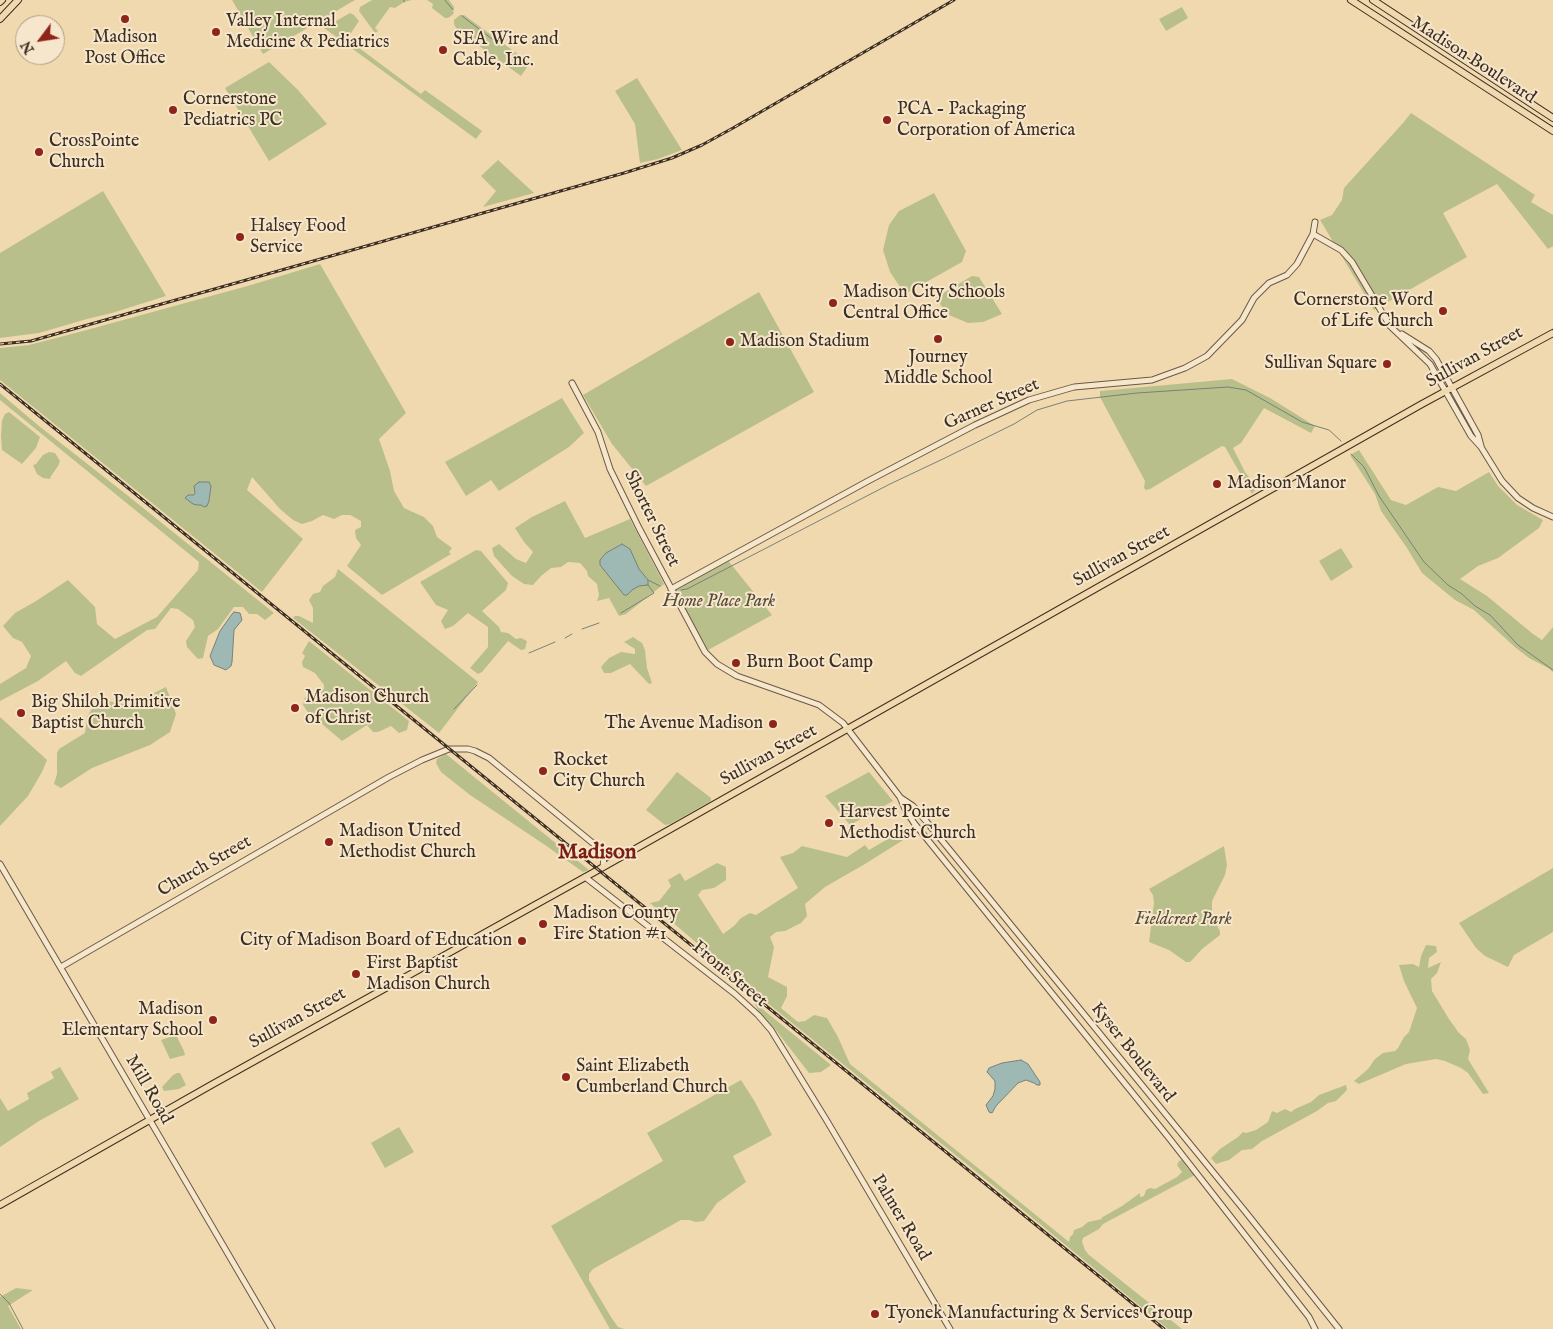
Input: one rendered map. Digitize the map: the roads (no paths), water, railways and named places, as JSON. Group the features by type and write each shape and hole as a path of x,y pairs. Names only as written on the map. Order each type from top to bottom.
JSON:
{"main road":[{"path":"0,19 18,0"},
{"name":"Madison Boulevard","path":"1351,0 1553,131"},
{"name":"Madison Boulevard","path":"1373,0 1553,118"},
{"name":"Sullivan Street","path":"0,1205 1448,390 1553,333"}],"street":[{"name":"Garner Street","path":"671,589 876,477 975,425 1029,400 1074,387 1152,380 1185,368 1207,356 1242,320 1254,298 1270,283 1287,275 1297,264 1313,234 1315,222"},
{"path":"1313,234 1341,250 1352,262 1384,316 1396,332 1429,351 1440,365 1448,390 1478,435 1481,447 1502,481 1514,494 1532,507 1553,518"},
{"name":"Shorter Street","path":"572,383 598,432 610,468 619,487 705,652 717,664 737,676 820,706 843,723 847,729"},
{"name":"Kyser Boulevard","path":"847,729 900,797 912,806 926,821 1339,1329"},
{"name":"Church Street","path":"61,966 422,760 449,749 468,749 483,755 600,849 610,856 617,858"},
{"name":"Kyser Boulevard","path":"900,797 905,809 914,822 1169,1138 1309,1317 1315,1329"},
{"path":"600,849 604,857 603,866"},
{"name":"Mill Road","path":"0,864 272,1329"},
{"name":"Front Street","path":"585,876 735,994 758,1015 771,1030 827,1121"},
{"name":"Palmer Road","path":"827,1121 950,1329"}],"water":[{"path":"199,482 209,482 211,486 209,501 207,506 204,507 193,504 185,498 188,495 194,495 194,486"},
{"path":"622,544 630,549 639,569 648,580 648,585 639,586 627,595 624,595 600,565 600,560 606,553"},
{"path":"234,612 240,613 242,620 234,630 232,662 231,666 226,670 214,665 210,656 220,631"},
{"path":"1021,1060 1028,1064 1040,1085 1026,1080 1018,1083 996,1106 992,1113 989,1112 986,1105 993,1096 995,1081 987,1072 989,1068 1002,1063"}],"waterway":[{"path":"445,0 453,10"},
{"path":"462,16 496,42"},
{"path":"681,590 687,589 890,484 1014,424 1037,410 1067,401 1137,393 1228,387 1246,390 1302,422 1329,430 1341,441"},
{"path":"1351,454 1364,467 1379,496 1424,562 1448,585 1490,615 1518,645 1553,670"},
{"path":"648,580 660,586"},
{"path":"621,613 654,593 648,585"},
{"path":"582,629 599,623"},
{"path":"565,638 572,634"},
{"path":"529,653 555,642"},
{"path":"454,709 477,685"},
{"path":"0,1294 9,1303 23,1329"}],"railway":[{"path":"0,344 31,341 672,158 702,145 733,128 954,0"},
{"path":"0,384 1164,1329"}],"place":[{"name":"Madison Post Office","path":"125,19"},
{"name":"Valley Internal Medicine & Pediatrics","path":"216,32"},
{"name":"SEA Wire and Cable, Inc.","path":"443,50"},
{"name":"Cornerstone Pediatrics PC","path":"173,110"},
{"name":"PCA - Packaging Corporation of America","path":"887,120"},
{"name":"CrossPointe Church","path":"39,152"},
{"name":"Halsey Food Service","path":"240,237"},
{"name":"Madison City Schools Central Office","path":"833,303"},
{"name":"Cornerstone Word of Life Church","path":"1443,311"},
{"name":"Journey Middle School","path":"938,339"},
{"name":"Madison Stadium","path":"730,342"},
{"name":"Sullivan Square","path":"1387,364"},
{"name":"Madison Manor","path":"1217,484"},
{"name":"Burn Boot Camp","path":"736,663"},
{"name":"Madison Church of Christ","path":"295,708"},
{"name":"Big Shiloh Primitive Baptist Church","path":"21,713"},
{"name":"The Avenue Madison","path":"773,724"},
{"name":"Rocket City Church","path":"543,771"},
{"name":"Harvest Pointe Methodist Church","path":"829,823"},
{"name":"Madison United Methodist Church","path":"329,842"},
{"name":"Madison County Fire Station #1","path":"543,924"},
{"name":"City of Madison Board of Education","path":"522,941"},
{"name":"First Baptist Madison Church","path":"356,974"},
{"name":"Madison Elementary School","path":"213,1020"},
{"name":"Saint Elizabeth Cumberland Church","path":"566,1077"},
{"name":"Tyonek Manufacturing & Services Group","path":"875,1314"}],"district":[{"name":"Madison","path":"597,853"}],"park label":[{"name":"Home Place Park","path":"719,602"},
{"name":"Fieldcrest Park","path":"1183,920"}]}
